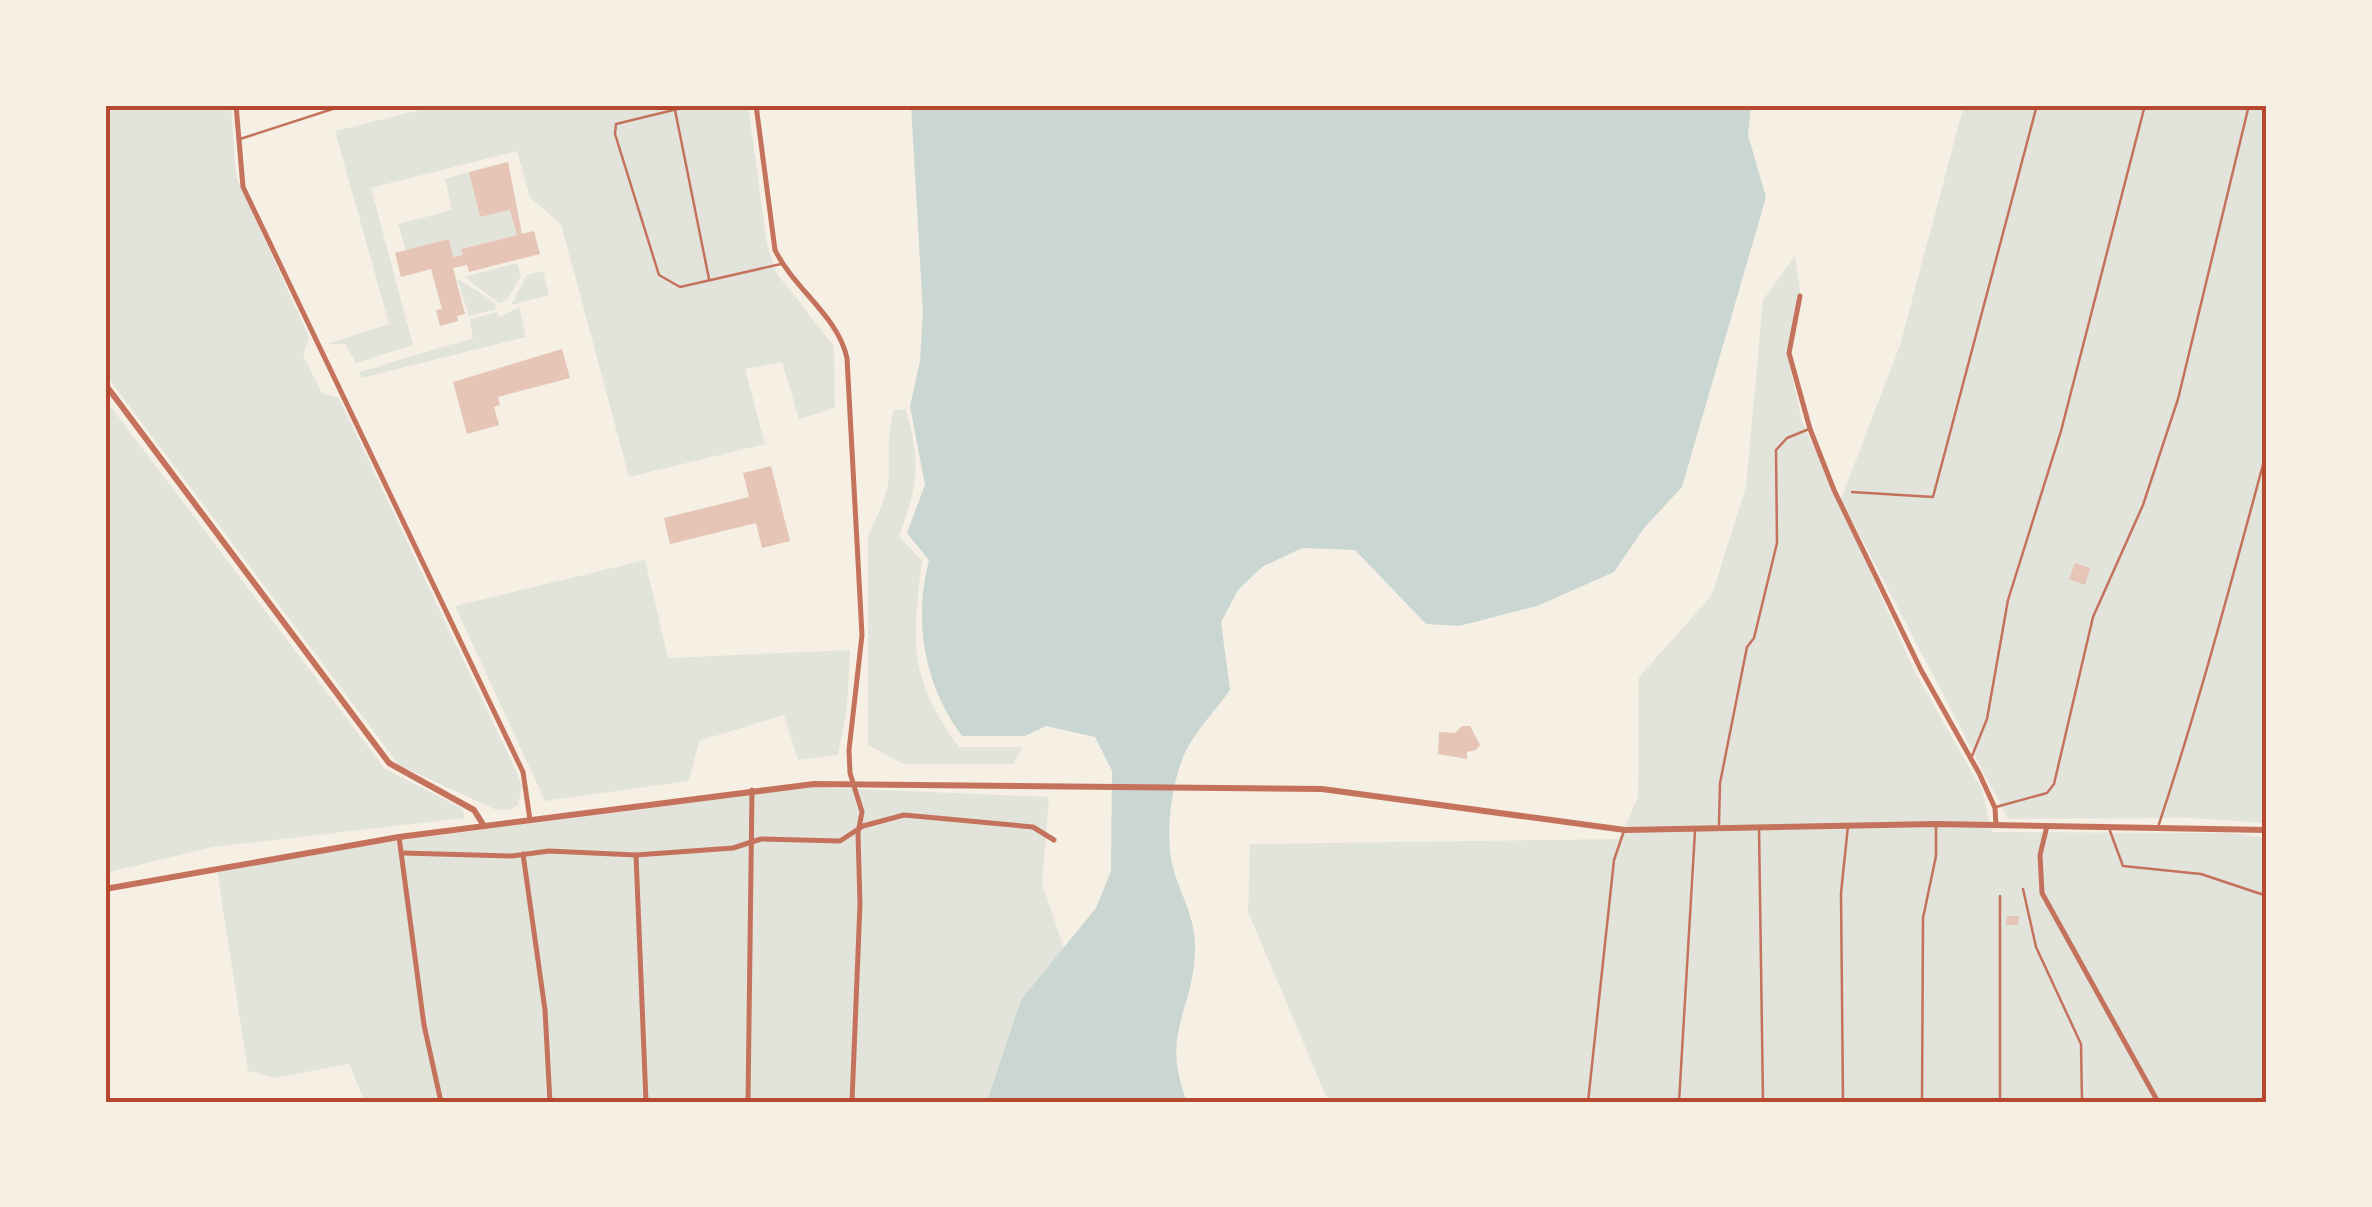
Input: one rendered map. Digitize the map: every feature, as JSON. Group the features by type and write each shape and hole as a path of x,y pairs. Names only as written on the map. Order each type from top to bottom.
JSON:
{"street":[{"path":"236,105 244,186 523,772 530,820"},
{"path":"756,105 770,231 782,264 840,336 848,358 862,635 849,750 854,784 861,797 852,1102"},
{"path":"1800,296 1788,354 1810,429 1834,490 1921,670 1995,808 1996,825"},
{"path":"105,384 389,763 474,810 484,826"},
{"path":"105,889 399,837 752,790 854,784 1343,790 1625,830 2108,824 2267,830"},
{"path":"748,1102 752,790"},
{"path":"403,853 523,854 550,850 636,855 733,848 753,839 840,840 904,814 1033,827 1054,840"},
{"path":"2048,825 2040,855 2042,893 2158,1102"},
{"path":"399,837 424,1025 441,1102"},
{"path":"523,854 545,1010 550,1102"},
{"path":"636,855 646,1102"}],"lane":[{"path":"239,140 345,105"},
{"path":"694,105 616,124 615,134 659,275 680,287 782,264"},
{"path":"1852,492 1933,498 2037,105"},
{"path":"1971,757 1987,719 2008,600 2061,431 2145,105"},
{"path":"1995,808 2002,802 2046,793 2054,784 2093,616 2143,505 2178,399 2249,105"},
{"path":"674,110 709,280"},
{"path":"1719,829 1720,783 1747,647 1777,543 1776,450 1787,438 1810,429"},
{"path":"2158,825 2224,615 2236,554 2267,450"},
{"path":"1922,1102 1923,918 1936,856 1936,824"},
{"path":"2108,824 2124,866 2188,871 2267,896"},
{"path":"1843,1102 1841,892 1848,825"},
{"path":"1759,826 1763,1102"},
{"path":"1588,1102 1614,860 1625,830"},
{"path":"1679,1102 1695,830"},
{"path":"2024,889 2036,947 2082,1044 2082,1102"},
{"path":"2000,896 2000,1102"}],"shaded area":[{"path":"105,105 231,105 236,177 309,337 303,355 322,393 339,398 516,771 522,786 518,805 509,810 494,809 399,765 105,374"},
{"path":"440,105 748,105 767,244 777,274 834,346 835,408 799,419 782,362 745,369 765,444 629,477 561,224 530,198 517,151 371,188 413,345 356,363 345,344 327,344 389,324 335,131"},
{"path":"911,105 1751,105 1748,135 1766,197 1682,487 1644,528 1614,572 1537,606 1459,626 1426,624 1355,550 1302,548 1262,567 1238,590 1221,622 1230,690 1185,753 1170,819 1171,858 1192,922 1195,946 1176,1057 1187,1102 987,1102 1021,1000 1096,908 1111,871 1112,771 1095,737 1046,726 1025,736 962,736 931,674 922,629 929,560 907,533 925,485 910,406 920,361 923,312"},
{"path":"1964,105 2267,105 2267,823 2191,818 2008,819 1841,499 1900,345"},
{"path":"469,172 480,217 510,210 517,235 462,248 463,255 453,257 448,240 406,250 398,224 452,210 445,179"},
{"path":"1795,256 1801,297 1787,353 1802,421 1916,674 1982,790 1992,832 2230,833 2267,838 2267,1102 1332,1102 1326,1096 1248,912 1250,844 1619,839 1638,797 1639,677 1712,595 1746,486 1763,300"},
{"path":"517,263 521,276 507,300 499,303 464,277"},
{"path":"543,271 549,295 511,305 527,275"},
{"path":"457,278 494,302 496,309 469,316"},
{"path":"519,307 526,337 361,378 359,372 473,338 470,319 497,312 500,317"},
{"path":"105,399 385,769 463,809 465,818 213,847 105,873"},
{"path":"894,410 906,410 914,445 914,488 899,536 922,561 916,637 922,679 942,723 959,747 1022,747 1013,764 903,764 868,745 868,536 887,490"},
{"path":"645,560 668,658 850,650 847,708 838,755 798,760 784,715 699,741 689,781 545,801 455,606"},
{"path":"812,787 1049,797 1042,883 1064,948 1021,1000 994,1102 365,1102 349,1064 274,1078 248,1071 217,870 409,839"}],"building":[{"path":"508,162 522,234 534,231 540,254 469,272 467,265 453,268 465,314 457,316 458,321 440,326 436,310 442,309 431,269 401,277 395,253 449,239 453,257 463,255 461,249 517,235 510,210 480,217 469,172"},
{"path":"562,349 570,378 498,397 500,405 494,407 499,425 467,434 453,382"},
{"path":"771,466 790,541 762,548 756,523 670,544 664,518 749,497 743,473"},
{"path":"2075,563 2090,568 2085,585 2069,579"},
{"path":"1462,726 1470,726 1480,745 1476,750 1467,752 1467,759 1438,754 1439,732 1455,733"},
{"path":"2007,916 2019,916 2018,925 2006,925"}]}
